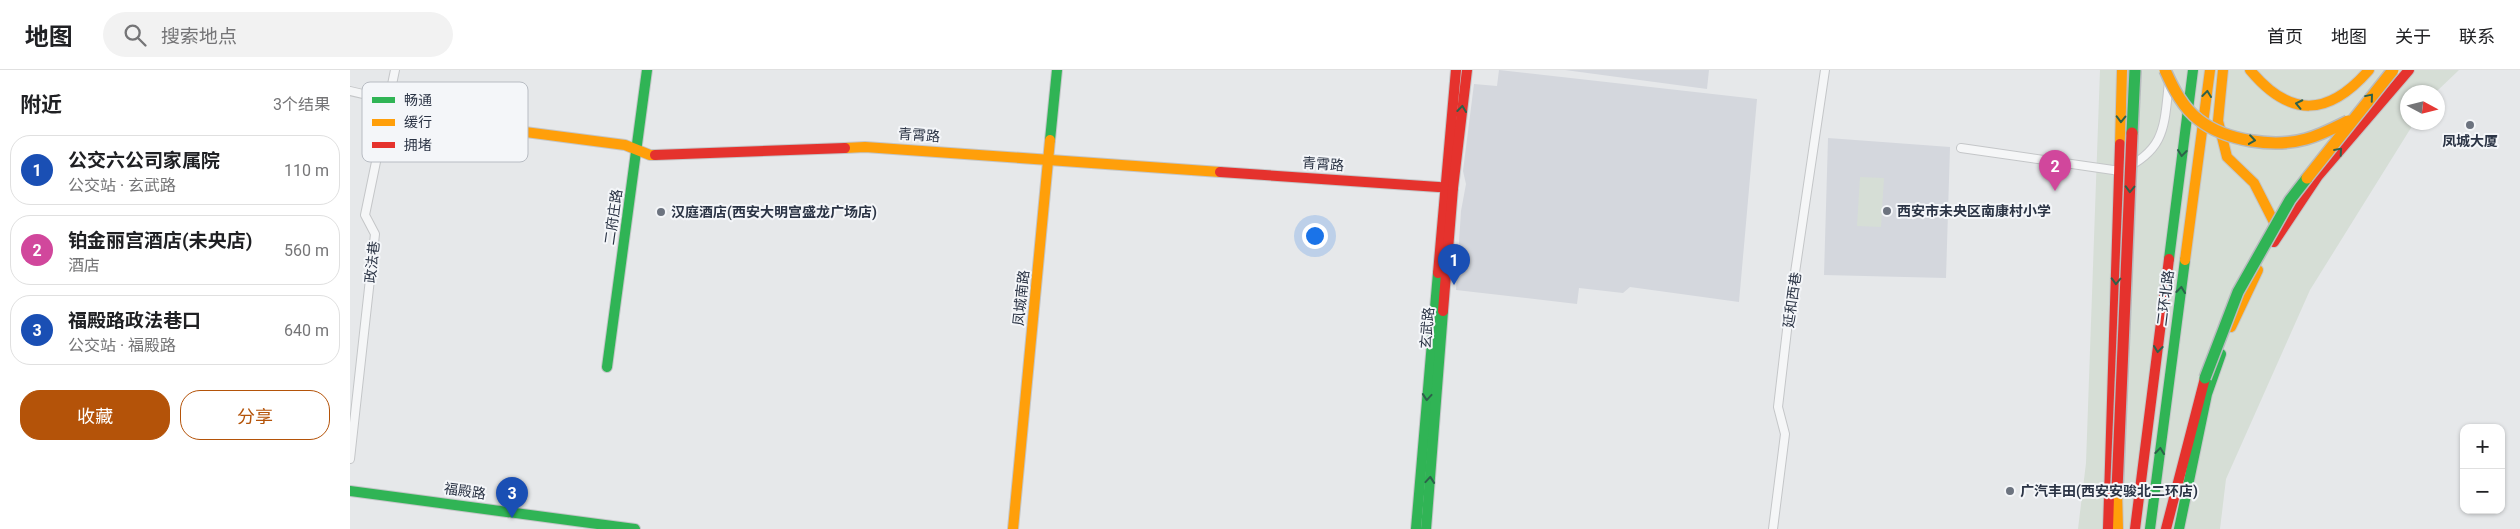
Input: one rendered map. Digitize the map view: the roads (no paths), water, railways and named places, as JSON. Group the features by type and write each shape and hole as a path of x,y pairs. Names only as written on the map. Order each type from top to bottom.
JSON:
{"main road":[{"name":"二府庄路","path":"608,367 647,70"},
{"name":"凤城南路","path":"1013,529 1050,159 1057,70"},
{"name":"玄武路","path":"1426,529 1456,70"},
{"name":"玄武路","path":"1416,529 1449,188 1466,70"},
{"path":"2108,529 2122,70"},
{"path":"2118,529 2117,490 2135,70"},
{"path":"2165,70 2172,89 2200,121 2238,138 2275,144 2299,141 2322,134 2351,120"},
{"name":"二环北路","path":"2135,529 2193,70"},
{"name":"二环北路","path":"2150,529 2210,70"},
{"path":"2223,70 2218,97 2218,121 2227,156 2254,183 2279,233"},
{"path":"2250,70 2261,86 2290,102 2312,106 2331,103 2344,95 2357,86 2369,70"},
{"path":"2166,529 2205,378 2238,292 2285,208 2351,120 2393,70"},
{"path":"2178,529 2207,394 2228,335 2249,288 2279,233 2318,176 2409,70"},
{"name":"青霄路","path":"528,132 625,145 650,155 865,147 1449,188"},
{"name":"福殿路","path":"350,491 635,529"}],"street":[{"name":"延和西巷","path":"1773,529 1785,434 1778,407 1789,313 1825,70"},
{"path":"1961,148 2120,171 2152,151 2164,128 2170,70"},
{"name":"政法巷","path":"350,459 375,234 365,215 376,162"}],"place":[{"name":"凤城大厦","path":"2470,125"},
{"name":"铂金丽宫酒店(未央店)","path":"2055,191"},
{"name":"西安市未央区南康村小学","path":"1887,211"},
{"name":"汉庭酒店(西安大明宫盛龙广场店)","path":"661,212"},
{"name":"公交六公司家属院","path":"1454,285"},
{"name":"广汽丰田(西安安骏北二环店)","path":"2010,491"},
{"name":"福殿路政法巷口","path":"512,518"}]}
